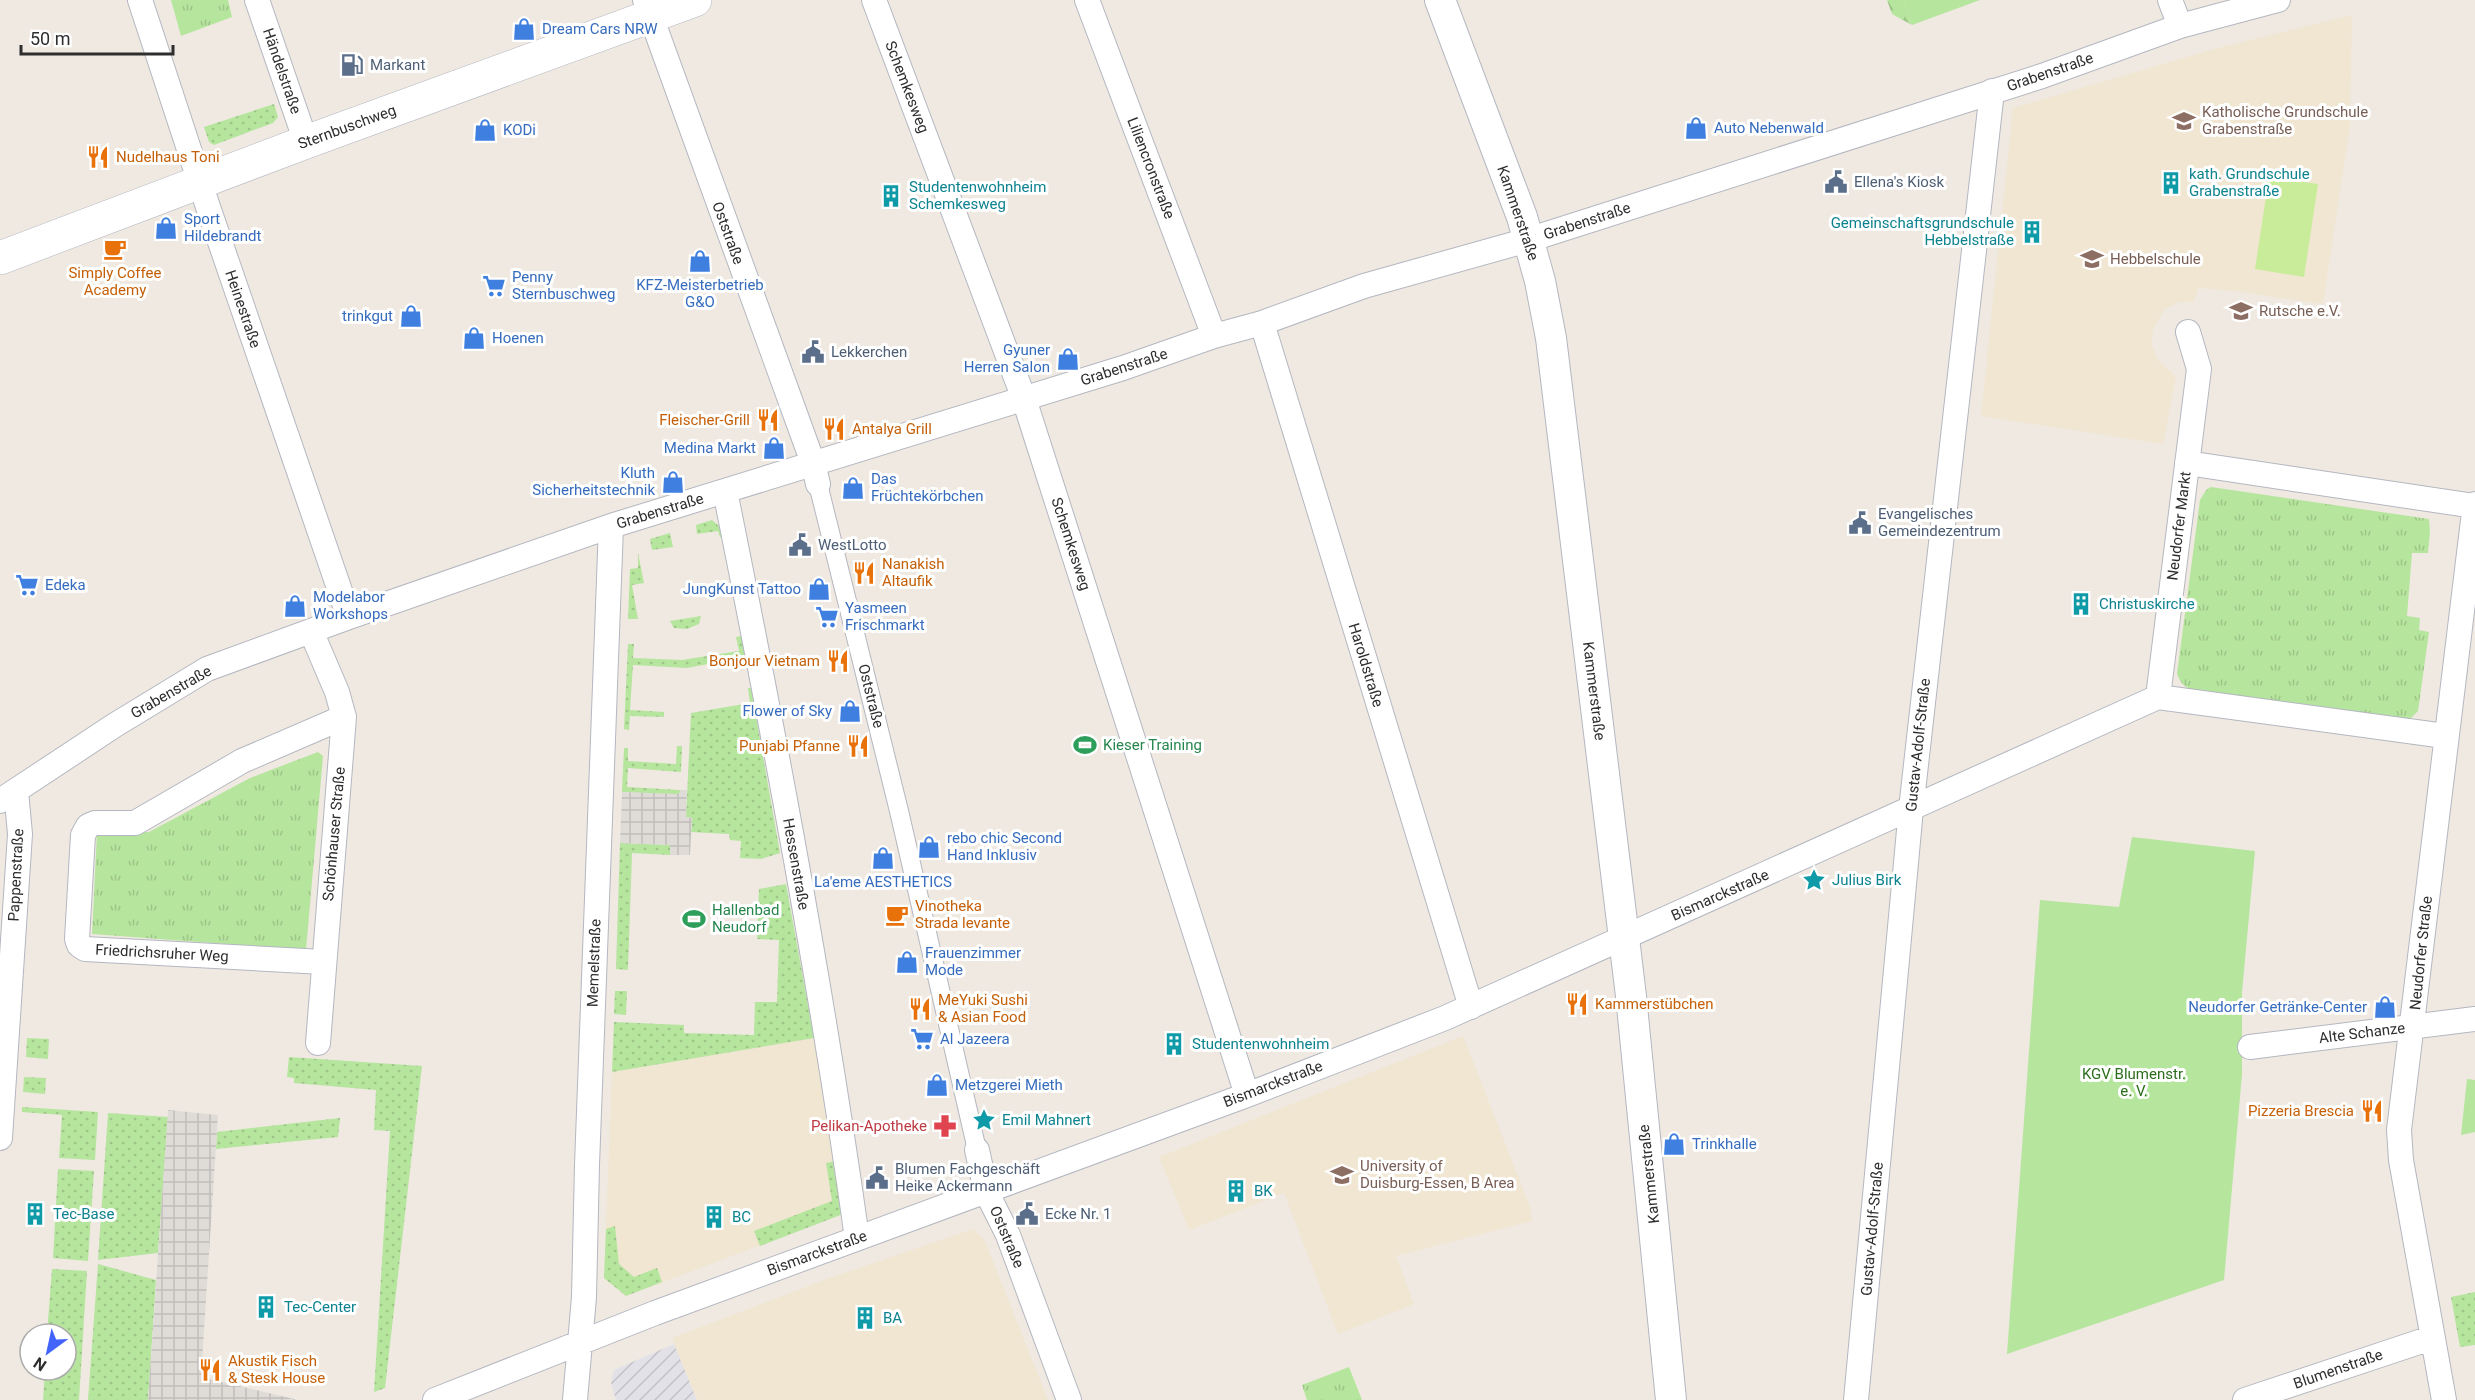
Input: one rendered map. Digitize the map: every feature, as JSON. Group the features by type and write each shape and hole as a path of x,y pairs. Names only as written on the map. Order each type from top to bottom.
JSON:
{"main road":[{"name":"Sternbuschweg","path":"0,258 200,183 648,8 694,0"}],"street":[{"name":"Heinestraße","path":"140,0 200,183 349,617"},
{"name":"Händelstraße","path":"257,0 306,142"},
{"name":"Schemkesweg","path":"874,0 1024,399 1248,1095"},
{"name":"Liliencronstraße","path":"1087,0 1214,336"},
{"name":"Kammerstraße","path":"1440,0 1522,218 1540,281 1551,338 1623,938 1671,1400"},
{"path":"2170,0 2180,26"},
{"name":"Grabenstraße","path":"8,796 115,725 207,669 349,617 611,526 725,491 815,473 1024,399 1214,336 1262,323 1364,286 1528,240 1992,91 2180,26 2278,0"},
{"name":"Oststraße","path":"648,8 815,473 899,811 986,1191 1008,1235 1069,1400"},
{"name":"Gustav-Adolf-Straße","path":"1856,1400 1911,809 1992,91"},
{"name":"Haroldstraße","path":"1262,323 1470,1007"},
{"path":"2187,463 2199,369 2188,332"},
{"name":"Neudorfer Markt","path":"2158,697 2187,463 2475,505"},
{"name":"Hessenstraße","path":"725,491 774,739 840,1113 858,1238"},
{"name":"Neudorfer Straße","path":"2444,1400 2401,1160 2401,1108 2413,1027 2445,736 2475,505"},
{"name":"Memelstraße","path":"575,1400 584,1297 587,1141 611,526"},
{"name":"Schönhauser Straße","path":"311,631 337,693 344,717 318,1043"},
{"path":"2158,697 2445,736"},
{"name":"Bismarckstraße","path":"435,1400 655,1313 1112,1143 1248,1095 1470,1007 2158,697"},
{"name":"Friedrichsruher Weg","path":"323,962 85,949 79,945 77,939 83,835 88,826 95,823 135,823 242,761 344,717"},
{"name":"Pappenstraße","path":"0,1138 20,834 8,796"},
{"name":"Alte Schanze","path":"2250,1047 2475,1019"},
{"name":"Blumenstraße","path":"2245,1400 2432,1338"}],"shaded area":[{"path":"2352,15 2350,125 2323,304 2198,288 2194,302 2179,302 2165,309 2153,329 2152,345 2158,360 2176,377 2163,444 1981,416 2013,108 2214,49"},
{"path":"680,790 687,790 686,817 692,818 690,855 670,855 670,845 620,843 622,792 679,794"},
{"name":"University of Duisburg-Essen, B Area","path":"1463,1036 1530,1207 1532,1221 1396,1256 1414,1304 1338,1334 1284,1193 1189,1230 1159,1157"},
{"path":"814,1038 843,1214 626,1296 604,1278 612,1072"},
{"path":"168,1110 218,1115 201,1377 298,1400 148,1400"},
{"name":"BA","path":"973,1229 984,1239 1048,1400 697,1400 672,1338 824,1280"},
{"path":"674,1344 697,1400 616,1400 611,1383 614,1370"}],"green space":[{"path":"171,0 228,0 232,17 181,36"},
{"path":"1887,0 1903,0 1912,25 1892,14"},
{"path":"1903,0 1980,0 1912,25"},
{"path":"274,104 278,117 273,123 214,145 209,142 204,127"},
{"path":"2269,177 2318,184 2304,277 2255,269"},
{"path":"2211,487 2429,519 2428,553 2412,553 2407,616 2420,618 2419,630 2429,632 2418,711 2410,719 2196,691 2182,683 2177,674 2200,500 2206,490"},
{"path":"712,520 720,527 723,537 720,537 718,531 697,534 696,525"},
{"path":"670,533 673,547 652,550 650,539"},
{"path":"638,553 644,583 632,585 638,619 628,619 630,569 638,568"},
{"path":"701,616 699,624 687,629 674,628 670,621"},
{"path":"741,636 745,657 687,668 633,665 630,710 664,712 664,717 630,716 629,730 624,729 628,644 634,644 633,658 682,660 739,651 736,637"},
{"path":"748,688 751,688 780,853 761,859 740,858 741,841 730,840 729,834 691,832 692,818 686,817 691,713 750,703"},
{"path":"677,746 682,746 681,772 628,768 627,787 680,790 680,795 622,792 624,748 628,748 628,761 676,764"},
{"path":"318,752 323,756 306,950 92,934 97,833 149,832 250,778"},
{"name":"KGV Blumenstr. e. V.","path":"2132,837 2255,851 2242,992 2242,1074 2224,1280 2007,1354 2040,900 2119,907"},
{"path":"620,843 671,845 670,855 632,853 628,970 616,969"},
{"path":"786,884 814,1038 612,1072 614,1022 684,1025 684,1033 754,1035 755,1002 777,1002 779,940 757,939 759,889"},
{"path":"615,991 627,991 626,1015 614,1014"},
{"path":"27,1038 49,1039 48,1059 26,1057"},
{"path":"289,1057 422,1066 385,1388 374,1392 390,1131 374,1130 376,1090 294,1083 294,1078 287,1077"},
{"path":"24,1077 46,1078 45,1094 23,1092"},
{"path":"2467,1079 2475,1080 2475,1132 2461,1135"},
{"path":"22,1107 98,1112 95,1160 59,1158 62,1115 22,1112"},
{"path":"108,1113 168,1117 158,1253 98,1260"},
{"path":"340,1118 338,1137 216,1149 217,1132"},
{"path":"835,1161 843,1214 760,1246 754,1231 832,1201 826,1163"},
{"path":"58,1169 94,1171 88,1261 53,1258"},
{"path":"615,1226 619,1264 634,1277 657,1268 662,1282 626,1296 604,1278 606,1229"},
{"path":"98,1264 156,1280 148,1400 88,1400"},
{"path":"52,1269 87,1271 79,1400 43,1400 44,1382 78,1382 78,1322 48,1322"},
{"path":"2475,1292 2475,1345 2460,1347 2451,1297"},
{"path":"1349,1367 1362,1400 1307,1400 1302,1385"}],"place":[{"name":"Dream Cars NRW","path":"524,29"},
{"name":"Markant","path":"352,65"},
{"name":"Katholische Grundschule Grabenstraße","path":"2184,121"},
{"name":"Auto Nebenwald","path":"1696,128"},
{"name":"KODi","path":"485,130"},
{"name":"Nudelhaus Toni","path":"98,157"},
{"name":"Ellena's Kiosk","path":"1836,182"},
{"name":"kath. Grundschule Grabenstraße","path":"2171,183"},
{"name":"Studentenwohnheim Schemkesweg","path":"891,196"},
{"name":"Sport Hildebrandt","path":"166,228"},
{"name":"Gemeinschaftsgrundschule Hebbelstraße","path":"2032,232"},
{"name":"Simply Coffee Academy","path":"115,249"},
{"name":"Hebbelschule","path":"2092,259"},
{"name":"KFZ-Meisterbetrieb G&O","path":"700,261"},
{"name":"Penny Sternbuschweg","path":"494,286"},
{"name":"Rutsche e.V.","path":"2241,311"},
{"name":"trinkgut","path":"411,316"},
{"name":"Hoenen","path":"474,338"},
{"name":"Lekkerchen","path":"813,352"},
{"name":"Gyuner Herren Salon","path":"1068,359"},
{"name":"Fleischer-Grill","path":"768,420"},
{"name":"Antalya Grill","path":"834,429"},
{"name":"Medina Markt","path":"774,448"},
{"name":"Kluth Sicherheitstechnik","path":"673,482"},
{"name":"Das Früchtekörbchen","path":"853,488"},
{"name":"Evangelisches Gemeindezentrum","path":"1860,523"},
{"name":"WestLotto","path":"800,545"},
{"name":"Nanakish Altaufik","path":"864,573"},
{"name":"Edeka","path":"27,585"},
{"name":"JungKunst Tattoo","path":"819,589"},
{"name":"Christuskirche","path":"2081,604"},
{"name":"Modelabor Workshops","path":"295,606"},
{"name":"Yasmeen Frischmarkt","path":"827,617"},
{"name":"Bonjour Vietnam","path":"838,661"},
{"name":"Flower of Sky","path":"850,711"},
{"name":"Kieser Training","path":"1085,745"},
{"name":"Punjabi Pfanne","path":"858,746"},
{"name":"rebo chic Second Hand Inklusiv","path":"929,847"},
{"name":"La'eme AESTHETICS","path":"883,858"},
{"name":"Julius Birk","path":"1814,880"},
{"name":"Vinotheka Strada levante","path":"897,915"},
{"name":"Hallenbad Neudorf","path":"694,919"},
{"name":"Frauenzimmer Mode","path":"907,962"},
{"name":"Kammerstübchen","path":"1577,1004"},
{"name":"Neudorfer Getränke-Center","path":"2385,1007"},
{"name":"MeYuki Sushi & Asian Food","path":"920,1009"},
{"name":"Al Jazeera","path":"922,1039"},
{"name":"Studentenwohnheim","path":"1174,1044"},
{"name":"Metzgerei Mieth","path":"937,1085"},
{"name":"Pizzeria Brescia","path":"2372,1111"},
{"name":"Emil Mahnert","path":"984,1120"},
{"name":"Pelikan-Apotheke","path":"945,1126"},
{"name":"Trinkhalle","path":"1674,1144"},
{"name":"University of Duisburg-Essen, B Area","path":"1342,1175"},
{"name":"Blumen Fachgeschäft Heike Ackermann","path":"877,1178"},
{"name":"BK","path":"1236,1191"},
{"name":"Tec-Base","path":"35,1214"},
{"name":"Ecke Nr. 1","path":"1027,1214"},
{"name":"BC","path":"714,1217"},
{"name":"Tec-Center","path":"266,1307"},
{"name":"BA","path":"865,1318"},
{"name":"Akustik Fisch & Stesk House","path":"210,1370"}]}
